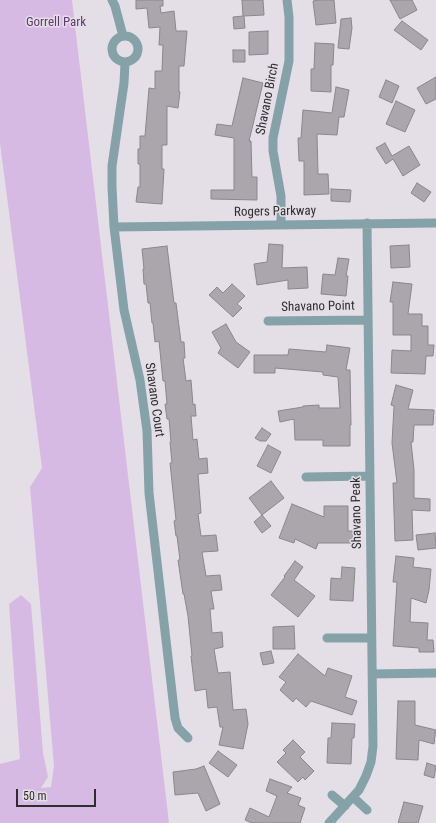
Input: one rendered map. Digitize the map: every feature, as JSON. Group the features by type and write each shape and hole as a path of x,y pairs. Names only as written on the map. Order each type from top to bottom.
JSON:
{"street":[{"path":"112,0 123,36"},
{"name":"Shavano Birch","path":"281,225 281,196 273,151 273,138 275,122 289,61 289,17 287,0"},
{"path":"123,36 132,38 138,46 137,55 134,59 125,63 117,59 112,51 115,42 123,36"},
{"name":"Shavano Court","path":"125,63 124,83 112,166 114,227 124,310 140,380 147,431 149,493 175,718 178,728 188,738"},
{"name":"Shavano Peak","path":"329,823 353,797 366,776 371,762 373,746 367,223"},
{"name":"Rogers Parkway","path":"114,227 436,223"},
{"name":"Shavano Point","path":"268,321 368,320"},
{"path":"306,477 370,476"},
{"path":"327,638 371,638"},
{"path":"372,674 436,673"},
{"path":"332,795 345,806"},
{"path":"353,797 367,810"}],"green space":[{"name":"Gorrell Park","path":"0,0 72,0 169,823 0,823 0,764 20,759 9,604 21,595 31,604 43,753 48,777 41,788 51,787 54,766 30,487 42,468 0,143"}],"building":[{"path":"136,0 163,0 163,6 160,6 161,13 174,11 176,31 187,31 184,66 179,66 180,92 178,108 167,106 167,145 162,145 162,169 164,169 162,204 136,202 138,187 140,187 140,164 138,164 138,149 140,149 140,136 145,136 149,88 155,89 155,71 162,71 163,45 159,45 160,27 149,28 147,8 136,9"},
{"path":"242,0 263,0 264,15 244,16 245,28 234,29 233,17 243,16"},
{"path":"334,0 336,23 316,25 313,1"},
{"path":"390,0 412,0 417,10 400,19"},
{"path":"351,18 352,28 349,49 338,48 341,19"},
{"path":"402,21 428,40 421,50 394,30"},
{"path":"268,31 268,54 249,55 249,32"},
{"path":"315,43 334,44 333,65 331,65 331,92 311,91 311,69 314,69"},
{"path":"233,50 245,50 245,62 233,62"},
{"path":"436,77 436,99 426,104 417,88"},
{"path":"243,78 263,83 249,141 251,141 252,177 257,177 257,200 211,199 211,190 234,190 234,138 215,135 217,124 232,126"},
{"path":"386,80 399,86 392,103 379,97"},
{"path":"336,87 349,90 344,117 339,117 337,135 317,134 318,174 328,174 329,194 304,195 304,161 299,161 298,138 301,138 303,110 332,113"},
{"path":"396,101 415,110 405,132 386,124"},
{"path":"385,143 392,156 409,146 420,165 403,176 393,159 386,164 376,148"},
{"path":"417,183 431,192 424,202 411,193"},
{"path":"331,189 351,190 350,202 331,201"},
{"path":"269,244 283,245 282,268 307,267 308,288 288,289 288,280 257,285 254,264 267,262"},
{"path":"409,245 410,267 391,268 390,246"},
{"path":"167,246 174,303 176,303 181,342 184,342 185,358 183,358 186,381 191,380 193,405 195,404 196,416 191,416 193,440 197,439 199,459 207,458 208,473 198,474 201,513 198,514 201,536 216,535 218,551 202,552 206,576 220,575 222,590 211,591 214,609 210,609 212,633 222,632 223,647 214,649 218,673 230,672 233,710 246,709 248,724 243,749 219,745 223,727 220,727 217,707 208,708 206,689 195,691 188,616 183,594 174,521 176,520 170,463 172,463 171,442 169,419 167,419 165,404 167,404 165,381 163,381 159,341 155,342 150,303 148,303 146,284 144,284 143,269 142,249"},
{"path":"338,258 349,259 346,276 348,276 346,296 321,294 323,274 335,275"},
{"path":"393,282 412,284 408,314 422,314 422,326 428,326 428,345 434,345 433,356 426,356 425,374 391,373 392,350 411,351 411,335 393,335 393,302 390,302"},
{"path":"232,284 245,296 237,304 242,308 233,317 209,295 217,287 223,293"},
{"path":"226,324 236,342 250,352 238,368 218,353 221,348 212,332"},
{"path":"327,345 350,348 346,370 350,370 350,446 323,446 323,440 295,440 294,419 280,422 278,411 303,406 319,405 319,408 340,408 338,377 323,375 323,372 275,368 275,373 254,373 254,355 288,355 289,349 326,352"},
{"path":"396,385 413,390 408,409 434,410 433,425 414,425 413,442 411,442 414,470 414,498 430,499 430,511 412,510 413,540 395,541 393,483 397,483 392,443 394,406 391,405"},
{"path":"262,428 271,434 266,441 260,441 255,438"},
{"path":"268,445 281,452 271,473 257,466"},
{"path":"271,481 284,498 262,515 249,498"},
{"path":"292,504 324,517 324,506 348,506 348,531 353,531 353,543 318,543 316,549 295,539 294,543 279,538"},
{"path":"262,515 271,526 262,533 254,522"},
{"path":"435,533 436,548 418,550 416,535"},
{"path":"396,556 414,558 413,567 431,569 426,603 411,598 410,622 428,623 427,640 433,640 434,652 419,652 419,648 393,646 397,582 393,582"},
{"path":"295,561 303,567 294,580 315,596 298,617 271,595"},
{"path":"342,567 355,568 353,601 330,600 331,578 341,579"},
{"path":"294,626 295,649 273,649 273,627"},
{"path":"271,651 274,663 263,665 260,653"},
{"path":"298,654 325,676 328,668 352,676 345,697 357,701 352,715 311,701 306,707 296,698 293,702 280,690 286,682 279,677"},
{"path":"398,701 415,701 415,725 436,730 434,744 419,740 418,760 396,759"},
{"path":"332,723 355,724 354,738 352,738 351,764 327,763 328,738 331,738"},
{"path":"293,740 305,752 300,757 314,771 305,780 303,777 298,782 277,762 286,753 283,750"},
{"path":"218,751 237,765 228,777 209,763"},
{"path":"427,763 436,766 434,778 424,775"},
{"path":"204,766 220,804 206,811 198,793 175,795 173,772 196,769"},
{"path":"270,779 292,787 287,793 301,798 298,805 305,808 300,823 252,823 245,820 250,808 269,817 277,796 266,791"},
{"path":"404,802 423,806 418,823 398,823"}]}
